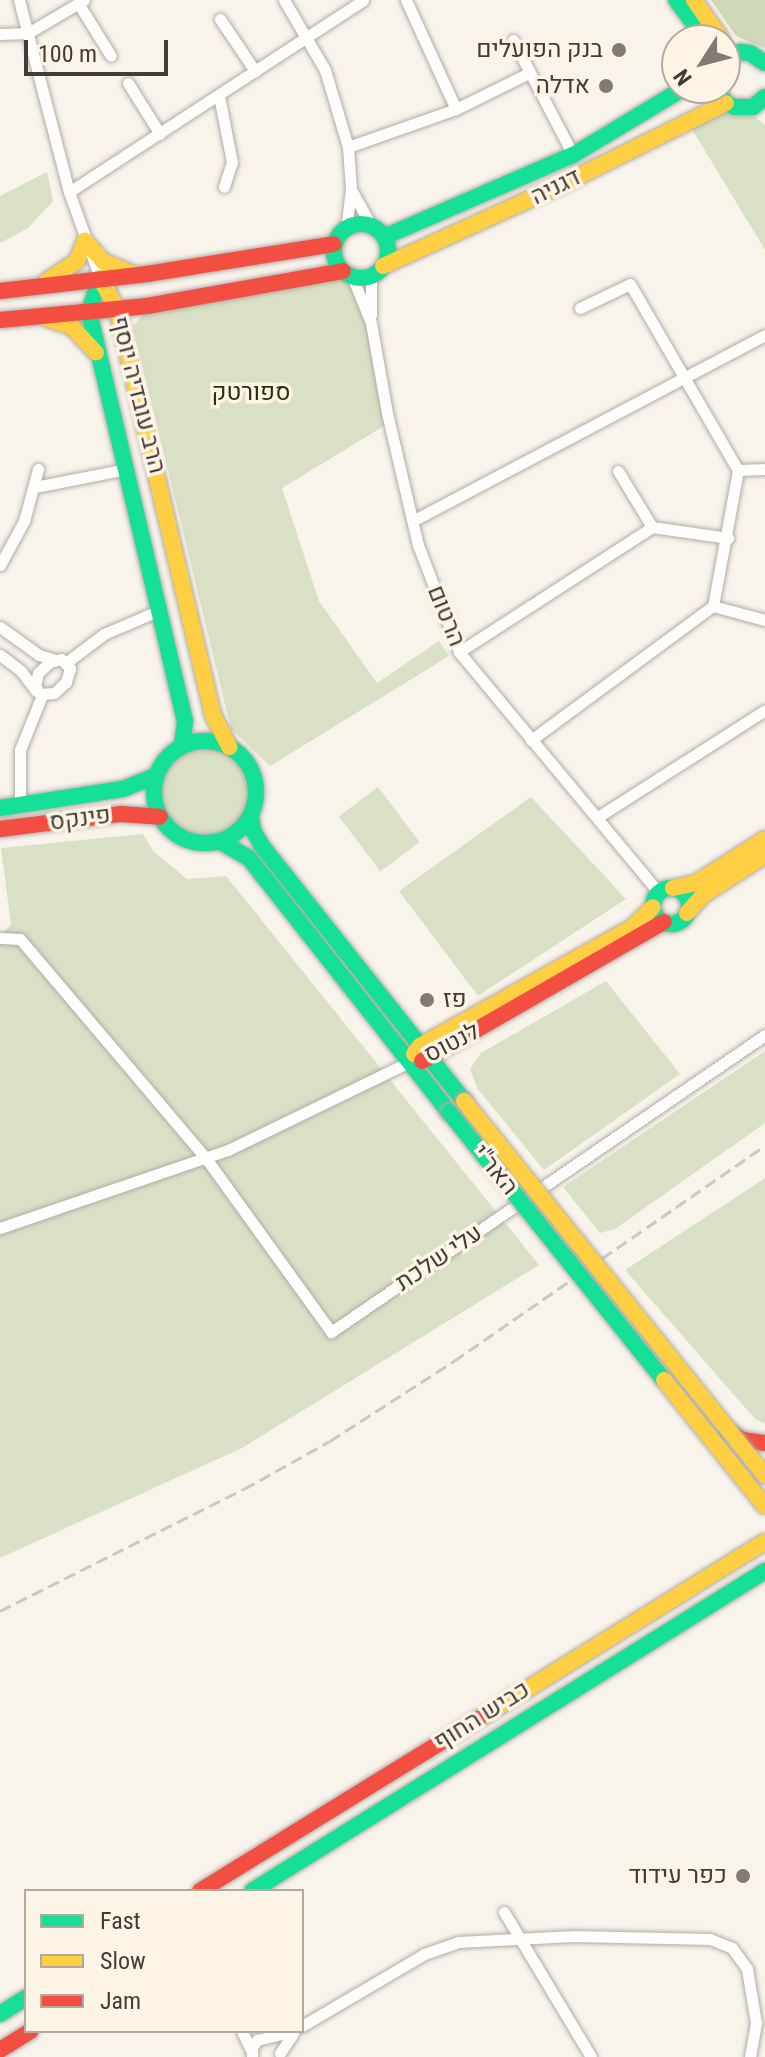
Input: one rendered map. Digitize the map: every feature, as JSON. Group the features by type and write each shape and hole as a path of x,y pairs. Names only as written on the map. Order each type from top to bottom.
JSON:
{"main road":[{"path":"676,0 694,24"},
{"path":"694,0 709,24"},
{"path":"741,52 750,53 765,63"},
{"name":"דגניה","path":"378,231 573,155 661,102"},
{"name":"דגניה","path":"377,271 724,104"},
{"path":"729,104 744,109 761,106"},
{"path":"0,320 147,306 377,271 387,256 378,231 358,224 346,228 334,244 334,256 347,274"},
{"path":"85,241 96,255 115,268 147,274"},
{"path":"36,286 77,261 85,241"},
{"path":"0,291 147,274 334,244"},
{"name":"הרב עובדיה יוסף","path":"100,278 117,309 213,715 229,747"},
{"name":"הרב עובדיה יוסף","path":"100,278 89,312 185,721 182,746"},
{"path":"124,335 128,319 147,306"},
{"path":"39,316 72,327 101,361"},
{"path":"205,741 229,747 247,762 254,777 257,793 251,816 242,829 221,842 189,841 175,834 160,817 154,800 156,776 163,762 182,746 205,741"},
{"path":"0,808 123,789 156,776"},
{"name":"פינקס","path":"0,829 121,814 160,817"},
{"name":"האר\"י","path":"251,816 253,830 262,846 728,1431 762,1465"},
{"name":"לנטוס","path":"409,1062 633,927 662,896 696,883 765,839"},
{"name":"האר\"י","path":"221,842 249,858 765,1506"},
{"path":"687,913 703,895 765,855"},
{"path":"664,922 662,896 687,897 687,913"},
{"name":"לנטוס","path":"456,1035 664,922 680,921 687,913"},
{"path":"403,1025 456,1035 449,1065 459,1095"},
{"path":"728,1431 743,1440 765,1443"},
{"path":"744,1479 762,1465"},
{"name":"כביש החוף","path":"203,1889 765,1542"},
{"name":"כביש החוף","path":"255,1889 765,1571"},
{"path":"0,2014 24,1999"},
{"path":"0,2050 27,2033"}],"street":[{"path":"19,0 69,192 100,278"},
{"path":"284,0 325,70 348,147 351,189 346,228"},
{"path":"69,192 363,0"},
{"path":"406,0 456,109"},
{"path":"0,34 28,33 81,2 111,56"},
{"path":"220,19 255,71"},
{"path":"513,40 573,155"},
{"path":"348,147 456,109 529,73"},
{"path":"128,83 160,134"},
{"path":"219,96 232,162 224,187"},
{"path":"351,189 361,213 378,231"},
{"name":"הרטום","path":"371,323 377,271"},
{"name":"הרטום","path":"347,274 371,323 387,413 418,545 459,652 662,896"},
{"path":"531,740 713,606 728,538 738,470 630,284 580,308"},
{"path":"414,520 765,335"},
{"path":"0,565 21,530 38,469"},
{"path":"35,487 127,469"},
{"path":"738,470 765,469"},
{"path":"618,471 652,527"},
{"path":"459,652 652,527 728,538"},
{"path":"713,606 765,620"},
{"path":"20,805 20,750 39,693 38,673 104,634 160,610"},
{"path":"0,627 40,656 61,661 70,673 65,684 54,693 39,693"},
{"path":"0,655 21,671 39,693"},
{"path":"598,817 765,710"},
{"path":"0,938 20,939 205,1157"},
{"name":"עלי שלכת","path":"205,1157 331,1332 765,1035"},
{"path":"0,1228 205,1157 409,1062"},
{"path":"504,1912 591,2057"},
{"path":"304,2025 435,1949 469,1941 520,1938 722,1942 741,1958 747,1969 754,2004 756,2038 750,2057"},
{"path":"243,2033 252,2053 266,2038 287,2033"},
{"path":"249,2033 278,2044 279,2055"},
{"path":"279,2055 294,2033"}],"green space":[{"path":"711,0 765,0 765,48 741,38 741,24 728,24"},
{"path":"725,109 753,115 765,125 765,250 692,129"},
{"path":"47,172 53,201 28,228 0,243 0,196"},
{"name":"ספורטק","path":"339,276 360,288 384,426 282,488 319,601 377,683 439,641 449,656 270,766 231,729 133,326 144,314"},
{"path":"206,746 224,750 238,760 248,774 252,792 248,810 238,824 224,834 206,838 188,834 174,824 164,810 160,792 164,774 174,760 188,750"},
{"path":"378,787 420,842 380,872 339,816"},
{"path":"531,797 626,899 478,996 399,891"},
{"path":"143,834 153,851 187,879 226,876 539,1265 242,1448 0,1558 0,935 11,925 1,848"},
{"path":"606,981 680,1074 544,1170 477,1088 470,1069 481,1053"},
{"path":"765,1051 765,1123 615,1229 600,1233 563,1187"},
{"path":"765,1178 765,1424 755,1419 625,1270"}],"railway":[{"path":"0,1611 244,1489 330,1441 454,1361 765,1146"}],"traffic: fast":[{"path":"676,0 694,24"},
{"path":"741,52 750,53 765,63"},
{"path":"728,104 753,107 765,97"},
{"path":"384,237 573,155 661,102"},
{"path":"361,224 380,232 388,251 380,270 361,278 342,270 334,251 342,232 361,224"},
{"path":"100,278 89,312 185,721 182,746"},
{"path":"205,741 225,744 248,763 253,772 256,792 253,812 234,835 225,840 205,843 185,840 162,821 157,812 154,792 157,772 176,749 185,744 205,741"},
{"path":"0,808 123,789 156,776"},
{"path":"251,816 253,830 262,846 464,1101"},
{"path":"221,842 249,858 449,1112"},
{"path":"671,888 684,893 689,906 684,919 671,924 658,919 653,906 658,893 671,888"},
{"path":"449,1112 664,1380"},
{"path":"255,1889 765,1571"},
{"path":"0,2014 24,1999"}],"traffic: slow":[{"path":"694,0 711,24"},
{"path":"383,266 561,185 724,104"},
{"path":"85,241 104,262 131,273"},
{"path":"47,281 77,261 85,241"},
{"path":"100,278 117,309 213,715 229,747"},
{"path":"48,319 72,327 96,353"},
{"path":"673,888 696,883 765,839"},
{"path":"687,913 703,895 765,855"},
{"path":"414,1054 420,1046 633,927 653,907"},
{"path":"464,1101 765,1476"},
{"path":"664,1380 765,1506"},
{"path":"479,1719 765,1542"}],"traffic: jam":[{"path":"0,291 147,274 334,244"},
{"path":"0,320 147,306 343,271"},
{"path":"0,829 121,814 160,817"},
{"path":"422,1061 664,922"},
{"path":"728,1431 743,1440 765,1443"},
{"path":"203,1889 479,1719"},
{"path":"0,2050 27,2033"}],"place":[{"name":"בנק הפועלים","path":"619,50"},
{"name":"אדלה","path":"606,86"},
{"name":"פז","path":"427,1000"},
{"name":"כפר עידוד","path":"743,1876"}]}
